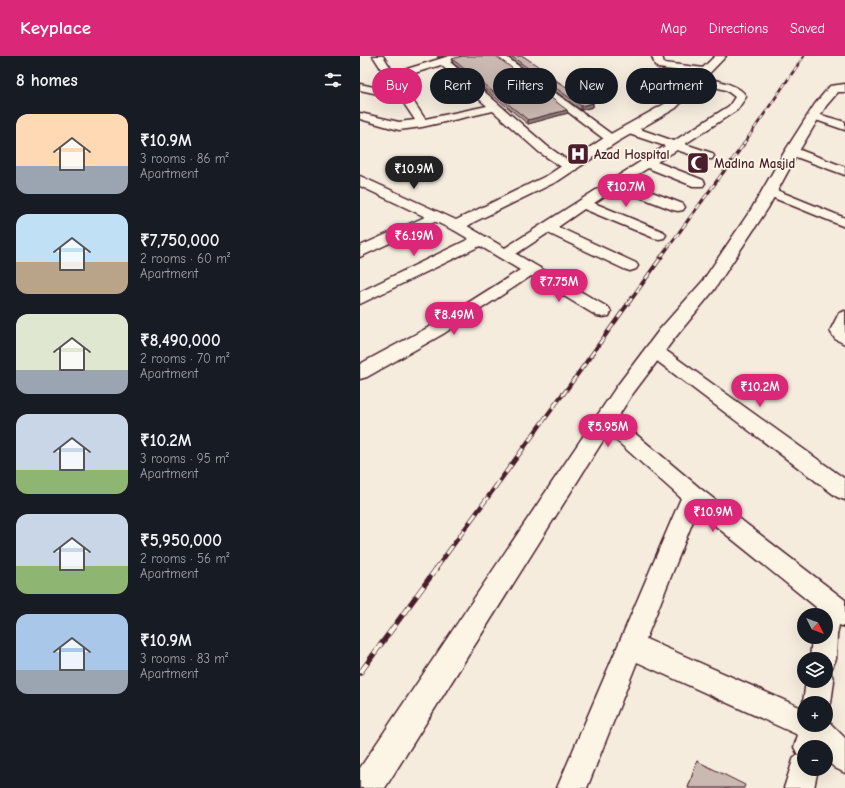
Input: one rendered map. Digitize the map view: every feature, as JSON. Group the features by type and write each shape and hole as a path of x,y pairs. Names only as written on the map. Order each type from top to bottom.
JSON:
{"street":[{"path":"378,56 386,68"},
{"path":"422,68 459,56"},
{"path":"499,56 612,139"},
{"path":"707,68 720,56"},
{"path":"670,68 662,66 658,58 673,58"},
{"path":"444,62 543,149 571,167"},
{"path":"505,254 733,108 741,97 740,94 717,82"},
{"path":"360,87 372,90"},
{"path":"366,788 624,391 655,352 667,334 708,286 760,208 792,151 830,93 834,89 845,87"},
{"path":"410,104 422,123"},
{"path":"457,226 468,219 553,178 612,139 673,104"},
{"path":"360,116 399,126 422,123 496,107"},
{"path":"814,116 845,126"},
{"path":"630,130 708,156"},
{"path":"792,151 845,171"},
{"path":"648,163 698,183"},
{"path":"360,180 457,226 603,312"},
{"path":"616,183 678,207"},
{"path":"769,191 845,223"},
{"path":"583,204 659,235"},
{"path":"360,252 436,216"},
{"path":"547,227 630,266"},
{"path":"360,238 374,245"},
{"path":"360,299 480,240"},
{"path":"360,372 437,330 530,270"},
{"path":"845,317 839,331 840,335 845,338"},
{"path":"655,352 845,491"},
{"path":"606,420 693,495 837,609"},
{"path":"572,788 693,495"},
{"path":"631,646 797,719"},
{"path":"818,732 845,758"},
{"path":"798,788 801,776"}],"building":[{"path":"462,56 496,56 512,68 493,68 493,92 485,85 485,68 463,68 452,59"},
{"path":"511,56 523,56 541,68 528,68"},
{"path":"557,81 565,86 565,95 557,89"},
{"path":"557,102 567,110 528,120 508,104 557,104"},
{"path":"578,104 589,104 581,106"},
{"path":"697,761 745,785 744,788 688,788"}],"railway":[{"path":"743,145 804,56"},
{"path":"661,257 744,144"},
{"path":"562,396 662,256"},
{"path":"435,570 562,395"},
{"path":"360,673 436,569"}],"place":[{"name":"Azad Hospital","path":"578,154"},
{"name":"Madina Masjid","path":"698,163"}]}
